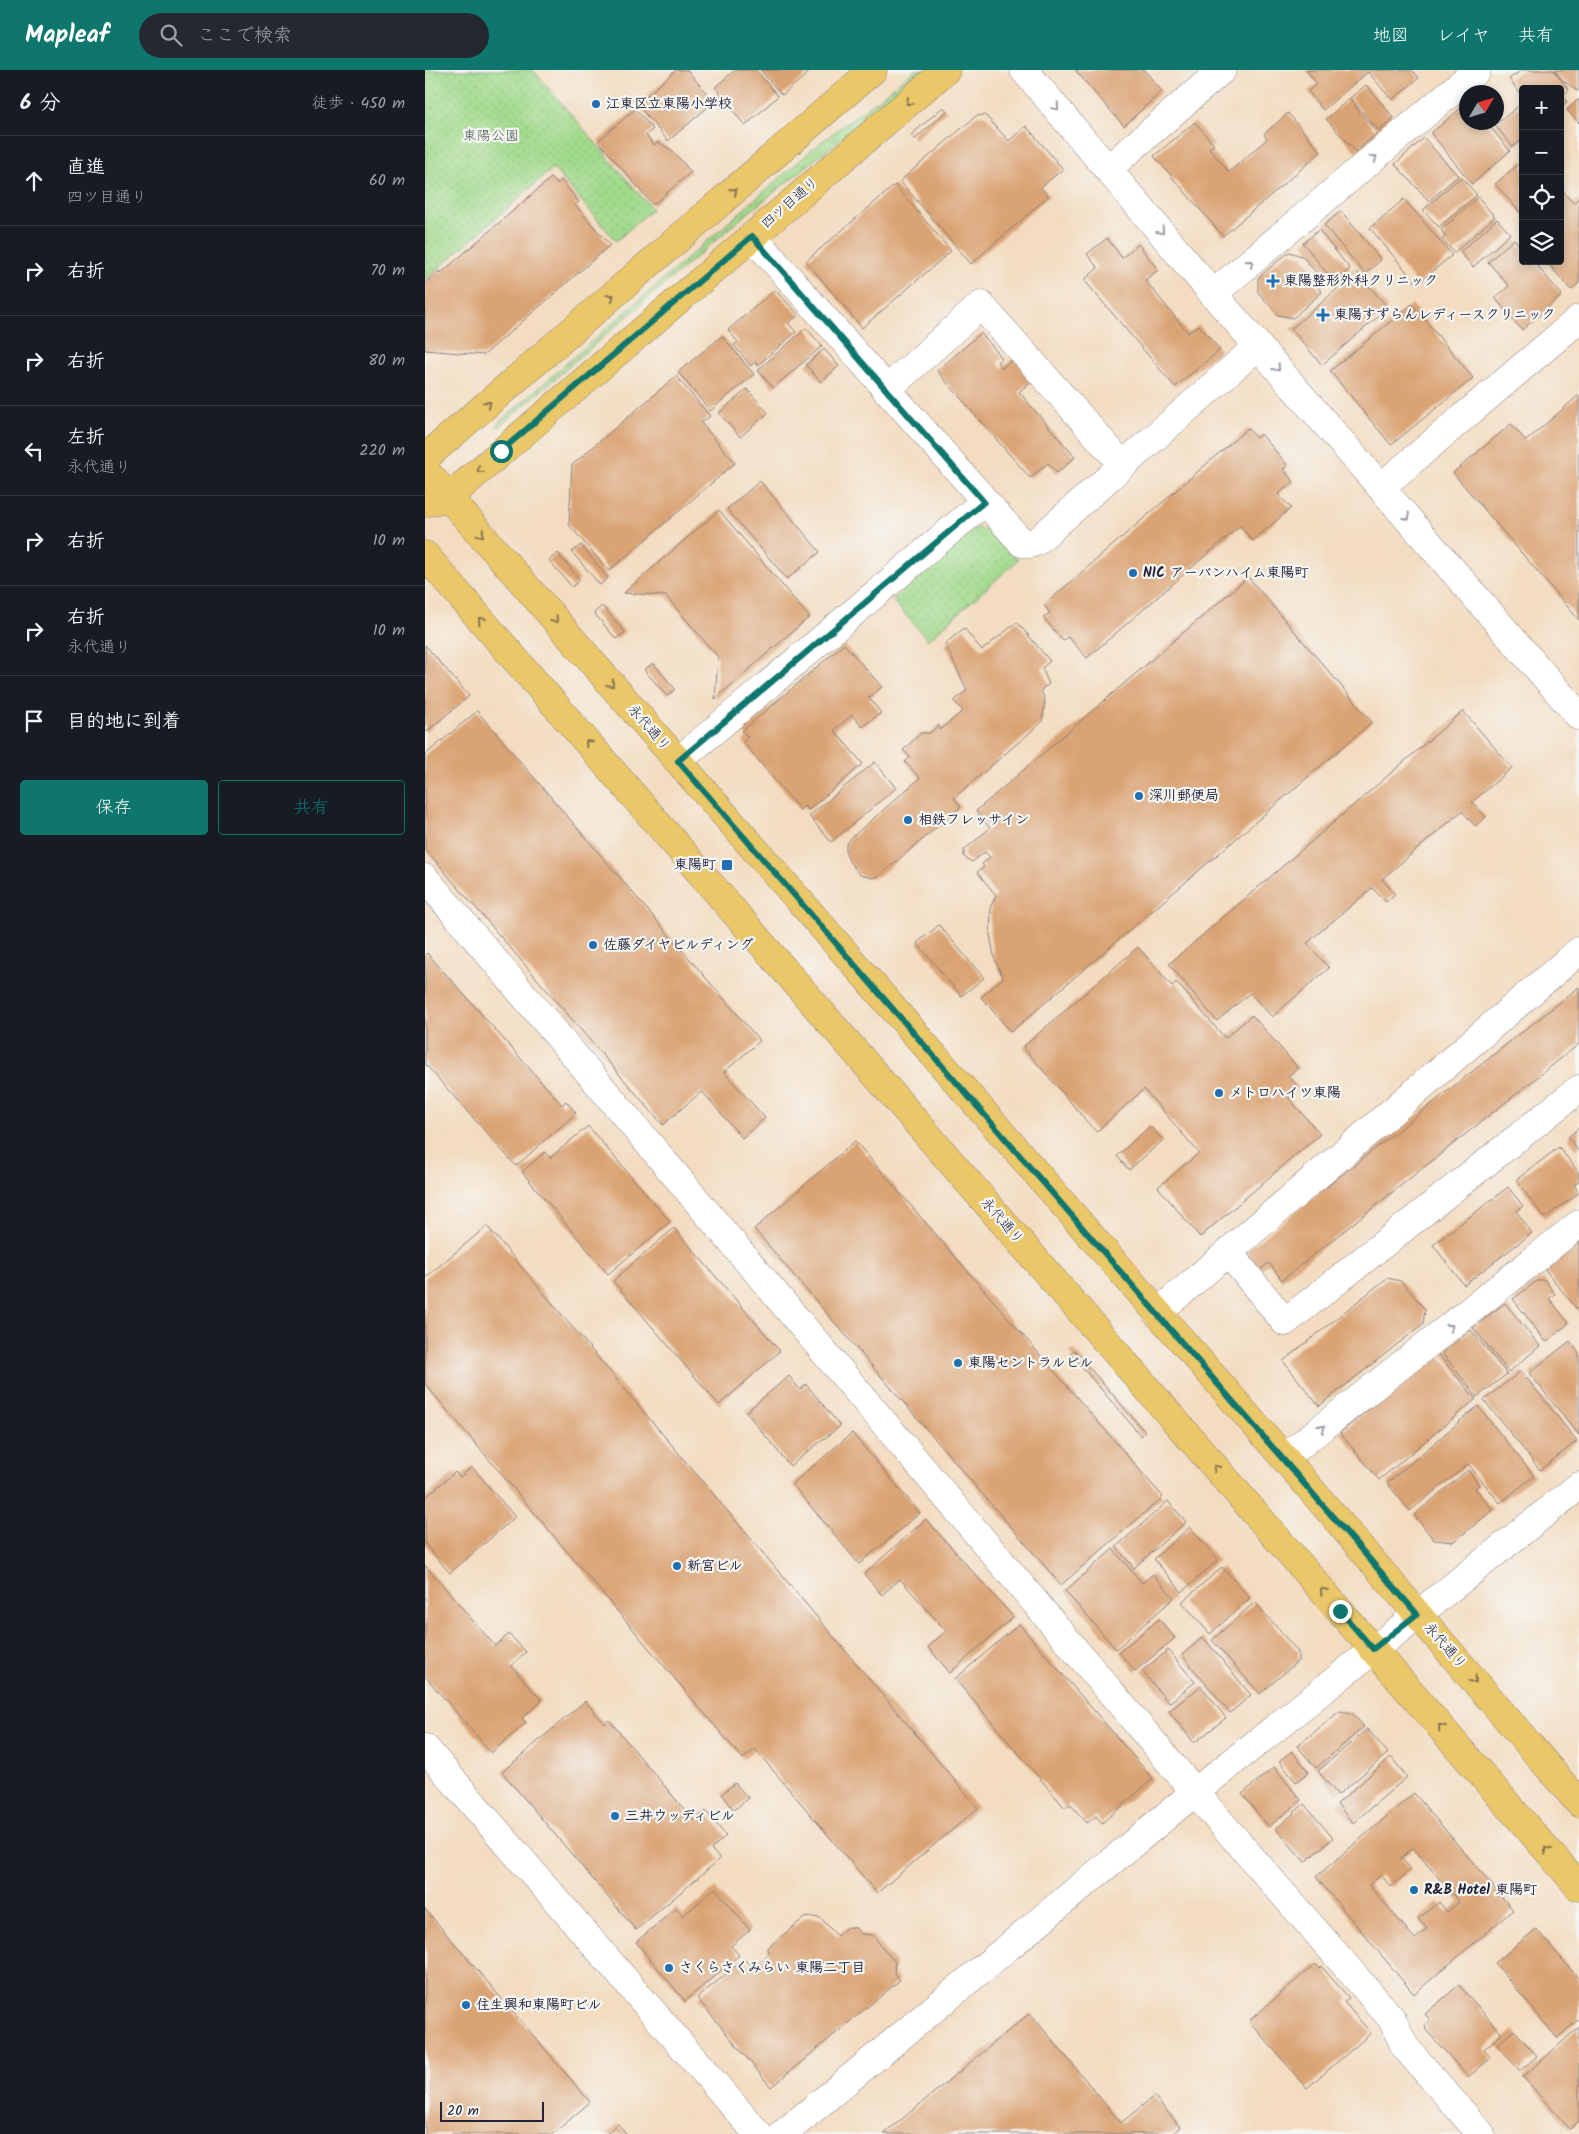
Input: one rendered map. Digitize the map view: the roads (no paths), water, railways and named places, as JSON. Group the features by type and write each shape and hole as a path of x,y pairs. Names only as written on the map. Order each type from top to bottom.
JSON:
{"main road":[{"path":"425,458 873,70"},
{"name":"四ツ目通り","path":"437,500 752,236 946,70"},
{"name":"永代通り","path":"425,470 437,500 678,761 1284,1458 1579,1803"},
{"name":"永代通り","path":"425,555 1579,1887"}],"street":[{"path":"1024,70 1109,168 1213,294 1579,716"},
{"path":"1109,168 1222,70"},
{"path":"1213,294 1477,70"},
{"path":"752,236 1022,543 1036,542 1122,464 1258,346"},
{"path":"886,390 981,306 1122,464"},
{"path":"1381,488 1579,319"},
{"path":"678,761 984,502"},
{"path":"425,878 1195,1792 1392,2018 1405,2047 1481,2134"},
{"path":"1157,1313 1579,952"},
{"path":"1228,1252 1285,1322 1579,1089"},
{"path":"1284,1458 1579,1224"},
{"path":"783,2134 1195,1792 1579,1486"},
{"path":"425,1748 758,2134"}],"place":[{"name":"江東区立東陽小学校","path":"596,104"},
{"name":"東陽整形外科クリニック","path":"1273,281"},
{"name":"東陽すずらんレディースクリニック","path":"1323,315"},
{"name":"NIC アーバンハイム東陽町","path":"1133,573"},
{"name":"深川郵便局","path":"1139,796"},
{"name":"相鉄フレッサイン","path":"908,820"},
{"name":"東陽町","path":"727,865"},
{"name":"佐藤ダイヤビルディング","path":"593,945"},
{"name":"メトロハイツ東陽","path":"1219,1093"},
{"name":"東陽セントラルビル","path":"958,1363"},
{"name":"新宮ビル","path":"677,1566"},
{"name":"三井ウッディビル","path":"615,1816"},
{"name":"R&B Hotel 東陽町","path":"1414,1890"},
{"name":"さくらさくみらい 東陽二丁目","path":"669,1968"},
{"name":"住生興和東陽町ビル","path":"466,2005"}],"park label":[{"name":"東陽公園","path":"491,136"}]}
